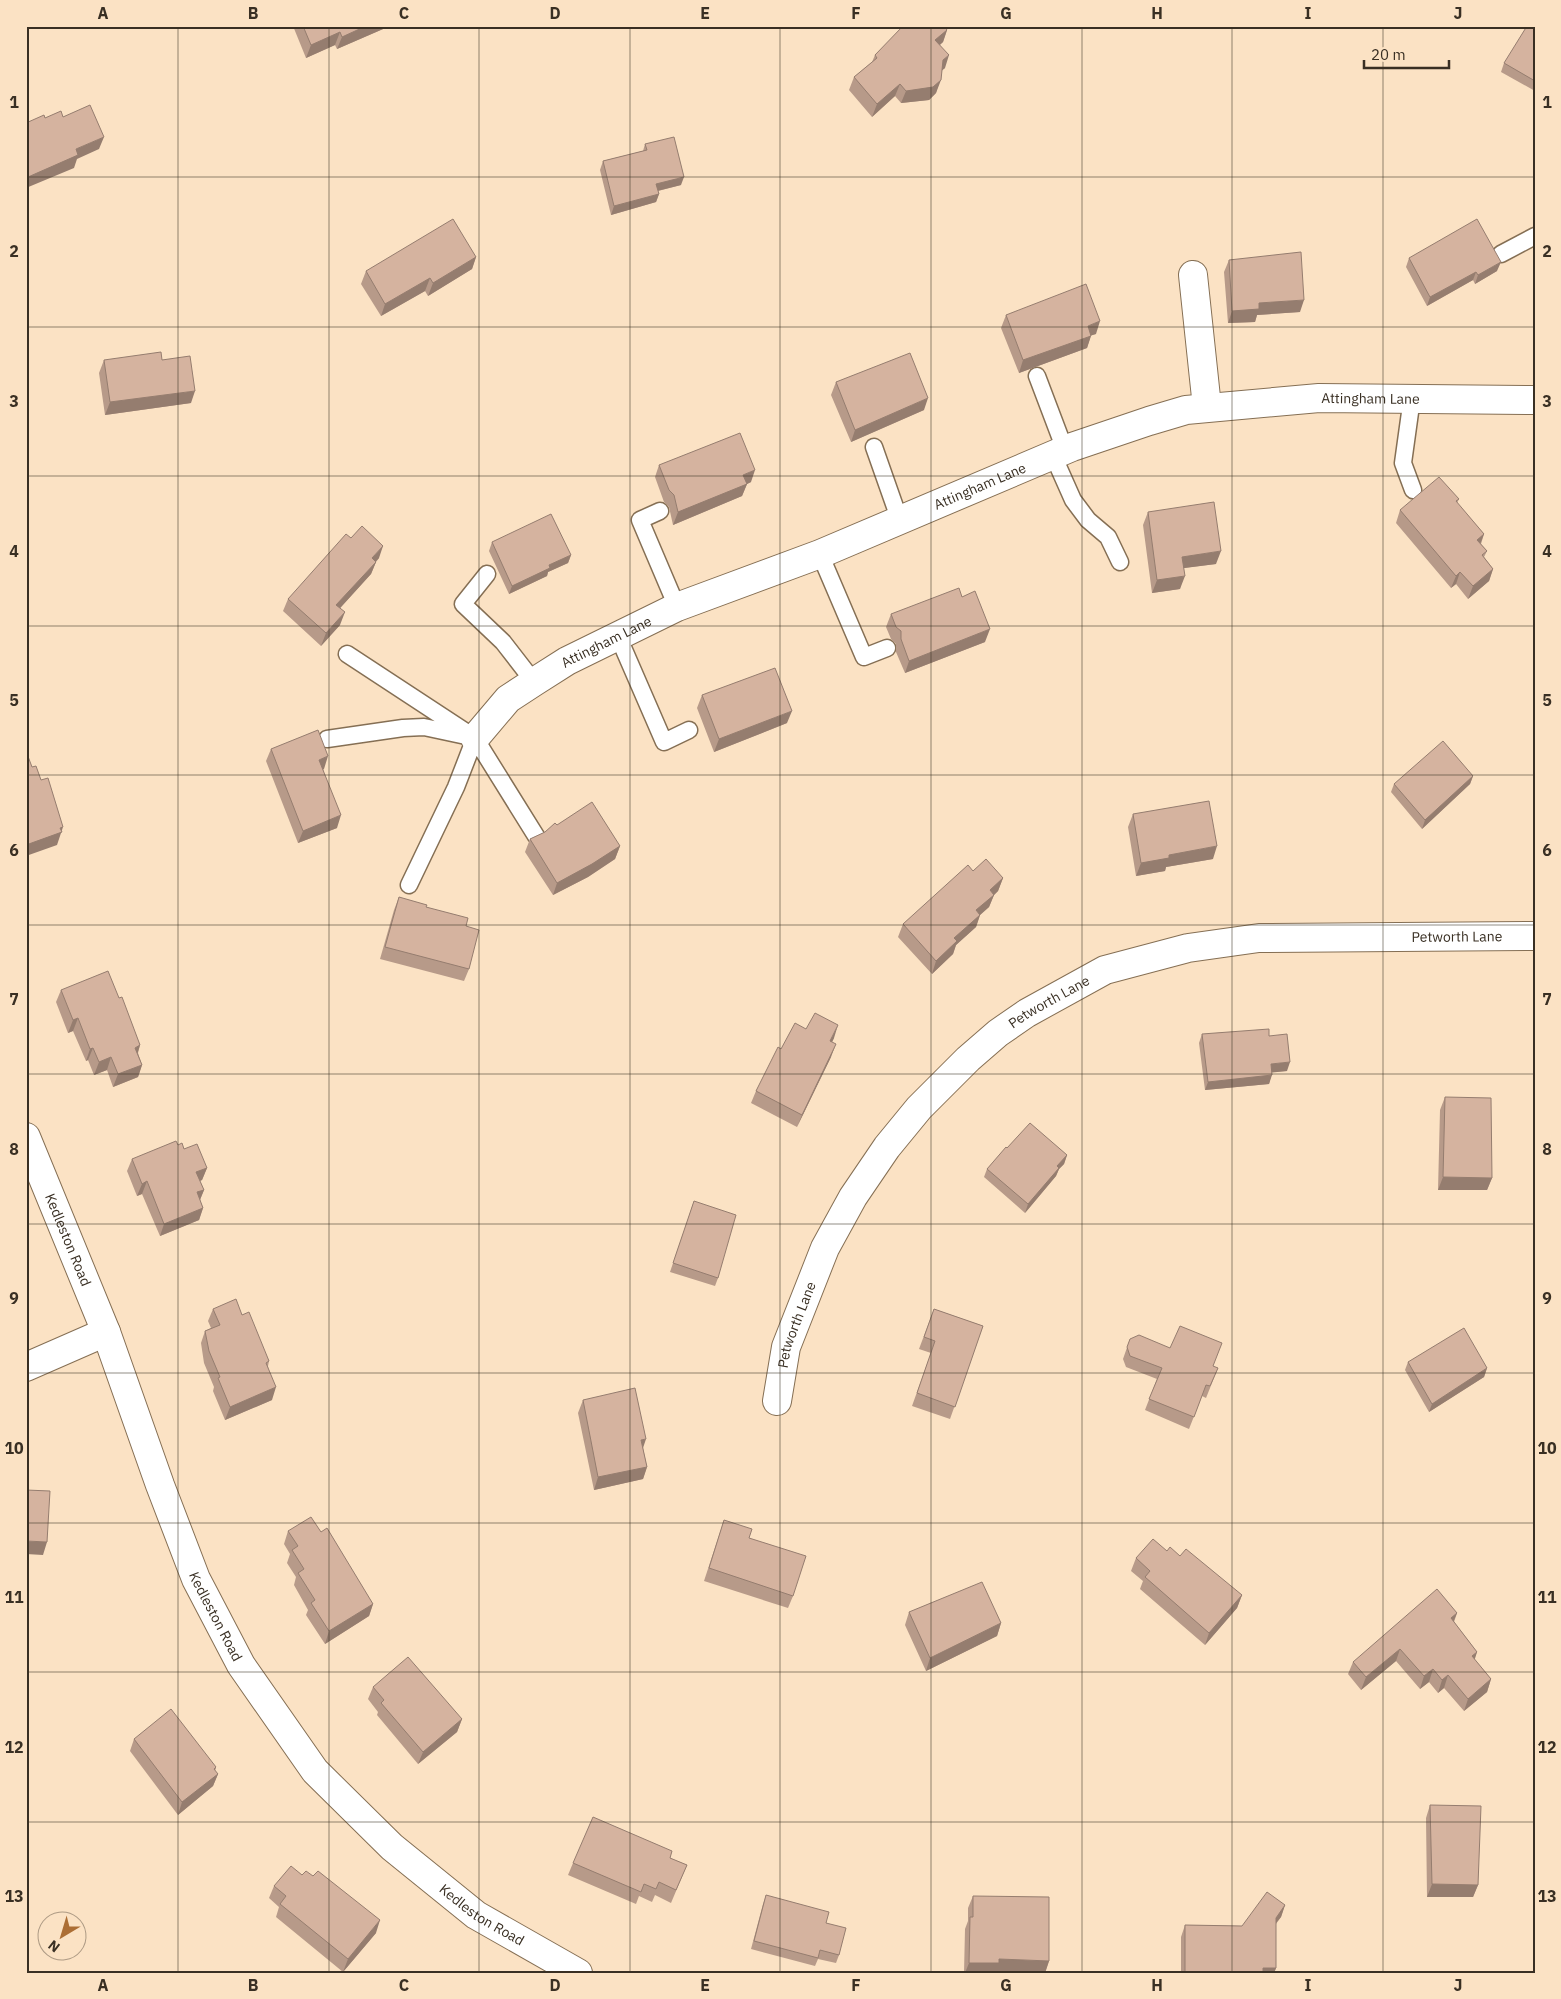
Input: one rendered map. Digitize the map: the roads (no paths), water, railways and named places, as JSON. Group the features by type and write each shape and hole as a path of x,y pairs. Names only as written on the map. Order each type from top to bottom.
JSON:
{"street":[{"path":"1193,275 1207,407"},
{"name":"Attingham Lane","path":"475,738 508,699 534,682 567,661 677,607 820,554 1059,452 1158,418 1186,410 1207,407 1319,398 1535,400"},
{"name":"Petworth Lane","path":"777,1401 786,1347 825,1248 853,1197 887,1147 919,1108 968,1059 998,1033 1027,1013 1105,970 1188,948 1259,938 1535,936"},
{"name":"Kedleston Road","path":"26,1137 106,1332 160,1485 196,1579 241,1665 315,1771 392,1847 476,1915 578,1973"},
{"path":"26,1368 106,1332"}],"lane":[{"path":"1501,254 1535,236"},
{"path":"1037,376 1073,500 1088,520 1108,537 1120,562"},
{"path":"1412,398 1404,463 1413,490"},
{"path":"874,447 900,521"},
{"path":"660,512 640,520 677,607"},
{"path":"820,554 864,657 887,648"},
{"path":"487,574 463,604 503,642 534,682"},
{"path":"618,636 664,742 689,730"},
{"path":"347,654 475,738 536,836"},
{"path":"327,739 403,728 424,727 475,738"},
{"path":"409,885 456,787 475,738"}]}
